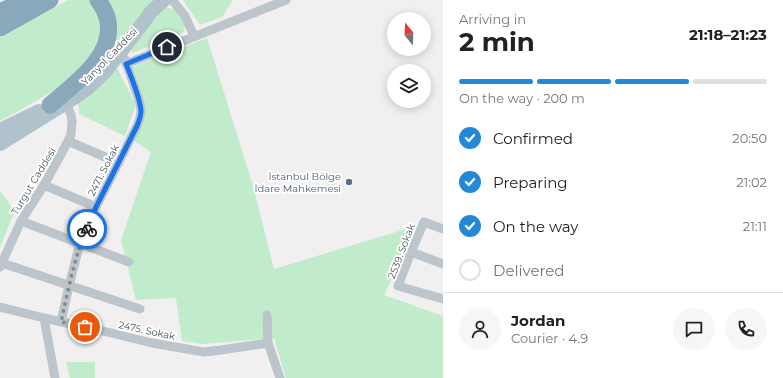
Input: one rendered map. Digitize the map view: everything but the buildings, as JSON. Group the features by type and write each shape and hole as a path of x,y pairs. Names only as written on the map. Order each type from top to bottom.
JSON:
{"highway":[{"path":"0,3 6,0"},
{"path":"0,12 25,0"},
{"path":"0,28 50,0"},
{"path":"58,104 96,62 108,40 108,22 98,0"}],"main road":[{"path":"0,144 58,104 86,90 105,72 123,59 151,12 164,0"},
{"name":"Yanyol Caddesi","path":"0,130 58,104 96,72 151,12"}],"street":[{"path":"172,0 185,16 194,36"},
{"path":"123,59 194,36 286,0"},
{"name":"2471. Sokak","path":"61,322 80,243 140,118 140,103 123,59"},
{"name":"Turgut Caddesi","path":"1,265 21,220 44,185 71,135 71,115 58,104"},
{"path":"68,141 119,163"},
{"path":"44,185 96,207"},
{"path":"21,220 129,262"},
{"name":"2539. Sokak","path":"443,229 424,222 398,286 443,299"},
{"path":"411,252 443,264"},
{"path":"1,265 140,309"},
{"name":"2475. Sokak","path":"0,307 152,343 204,352 268,343"},
{"path":"267,315 268,343 280,378"},
{"path":"44,318 55,378"}],"green space":[{"path":"68,0 90,0 101,19 101,34 92,59 69,82 0,121 0,38"},
{"path":"106,0 156,0 112,48"},
{"path":"183,0 233,0 222,17 200,25"},
{"path":"165,7 177,10 185,20 184,32 133,53 128,47"},
{"path":"207,38 254,189 274,269 419,225 384,295 443,316 443,378 286,378 274,338 204,344 182,341 176,298 136,300 121,240 151,152 134,141 145,108 133,67"},
{"path":"117,68 136,105 125,136 79,114 79,107 77,103"},
{"path":"0,191 15,211 0,247"},
{"path":"66,362 95,362 95,378 70,378"}],"way so far":[{"path":"85,327 61,322 80,243 87,229"}],"place":[{"name":"İstanbul Bölge İdare Mahkemesi","path":"349,182"}],"route":[{"path":"87,229 96,207 140,118 140,103 126,64 167,47"}]}
